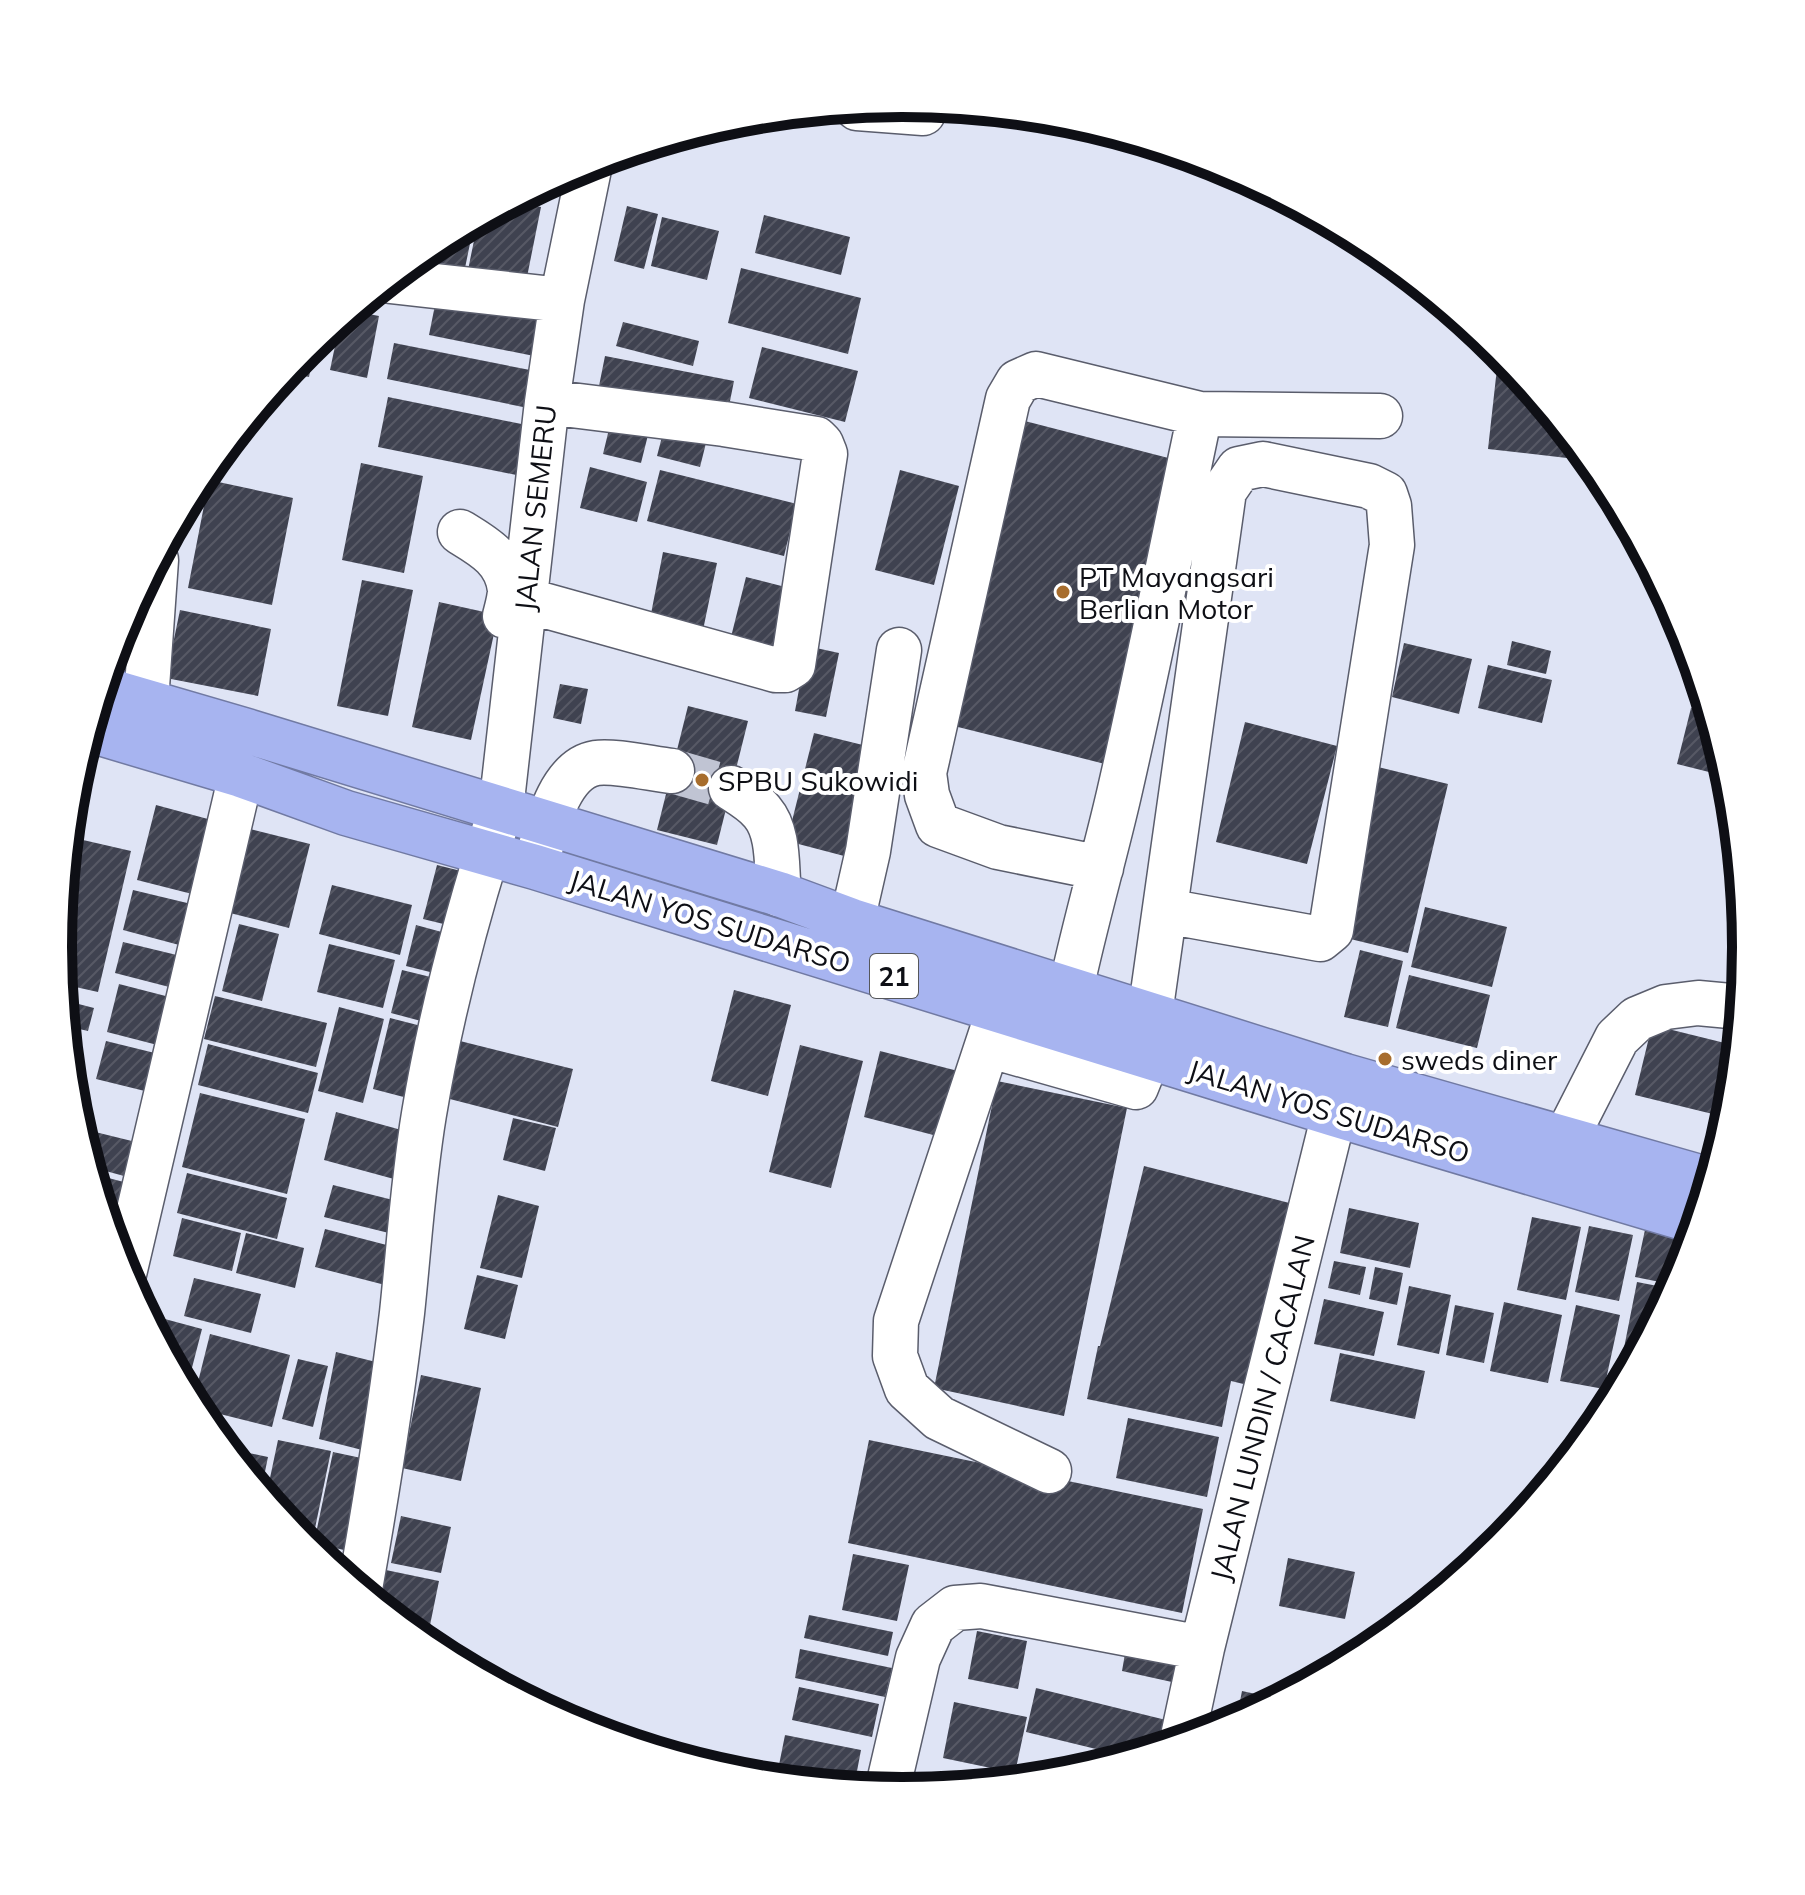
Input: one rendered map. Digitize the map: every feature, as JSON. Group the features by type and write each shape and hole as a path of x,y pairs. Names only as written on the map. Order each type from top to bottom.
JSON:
{"highway":[{"name":"JALAN YOS SUDARSO","path":"113,692 779,894 852,921 1150,1014 1340,1095"},
{"name":"JALAN YOS SUDARSO","path":"100,733 241,775 346,813 487,852 898,978 995,1028 1340,1095 1559,1158 1700,1179"},
{"name":"JALAN YOS SUDARSO","path":"1559,1158 1688,1218"}],"street":[{"name":"JALAN SEMERU","path":"362,1578 390,1404 424,1116 442,1022 487,852 486,804 525,600 547,402 562,300 587,179"},
{"path":"406,283 562,300"},
{"path":"1101,868 998,847 938,825 927,795 924,773 1008,399 1018,382 1036,374 1200,414 1380,416"},
{"path":"525,600 785,670 793,665 825,454 816,439 547,402"},
{"path":"1071,989 1119,793 1200,414"},
{"path":"1150,1014 1224,491 1239,469 1263,464 1369,486 1385,494 1392,545 1331,930 1320,939 1166,911"},
{"path":"460,532 493,552 506,575 510,591 486,804"},
{"path":"146,701 154,589"},
{"path":"852,921 868,851 899,650"},
{"path":"535,867 547,824 567,781 579,769 600,762 672,771"},
{"path":"130,1250 241,775"},
{"path":"731,788 763,813 770,825 779,894"},
{"path":"1559,1158 1617,1038 1637,1019 1666,1007 1698,1003 1731,1006"},
{"path":"995,1028 896,1321 895,1356 907,1389 939,1418 1049,1471"},
{"name":"JALAN LUNDIN / CACALAN","path":"1185,1728 1340,1095"},
{"path":"890,1778 918,1658 933,1625 955,1608 981,1606 1202,1648"}],"building":[{"path":"531,205 541,207 526,282 468,270 475,236"},
{"path":"627,206 658,214 644,269 614,261"},
{"path":"764,215 850,237 841,275 755,253"},
{"path":"662,217 719,231 707,280 651,266"},
{"path":"471,238 465,268 435,262"},
{"path":"741,268 861,298 848,354 728,323"},
{"path":"437,295 557,320 549,359 429,335"},
{"path":"367,314 379,316 367,378 330,370 336,340"},
{"path":"623,322 699,341 693,366 616,346"},
{"path":"394,343 530,370 523,407 387,379"},
{"path":"762,347 858,371 845,422 749,398"},
{"path":"605,356 734,381 728,411 599,386"},
{"path":"312,364 309,377 301,375"},
{"path":"1497,368 1568,451 1567,458 1488,449"},
{"path":"388,397 536,427 526,477 378,447"},
{"name":"PT Mayangsari Berlian Motor","path":"1021,420 1180,461 1105,764 946,724"},
{"path":"610,425 648,435 641,463 603,454"},
{"path":"664,429 707,439 700,467 657,456"},
{"path":"361,463 423,476 404,573 342,560"},
{"path":"590,467 647,482 637,522 580,508"},
{"path":"660,470 797,504 784,556 647,521"},
{"path":"900,470 959,486 934,585 875,570"},
{"path":"215,481 293,498 272,605 188,588 206,496"},
{"path":"663,552 717,563 703,630 650,619"},
{"path":"746,577 797,590 783,650 731,637"},
{"path":"362,580 413,590 388,716 337,706"},
{"path":"439,602 498,615 471,740 412,727"},
{"path":"180,610 271,629 258,696 166,678"},
{"path":"1512,641 1551,651 1546,674 1507,665"},
{"path":"1404,643 1472,659 1459,714 1392,697"},
{"path":"807,646 839,653 826,717 795,711"},
{"path":"1488,665 1552,680 1542,723 1478,708"},
{"path":"560,684 588,689 581,724 553,718"},
{"name":"SPBU Sukowidi","path":"688,706 748,721 717,845 657,830"},
{"path":"1691,708 1698,710 1714,773 1677,764"},
{"path":"1245,722 1337,746 1307,864 1216,842"},
{"path":"814,733 875,748 848,857 787,841"},
{"path":"1378,767 1448,784 1408,953 1338,936"},
{"path":"156,805 219,822 200,896 137,880"},
{"path":"246,828 310,844 289,928 226,912"},
{"path":"79,839 131,851 98,992 73,987 74,893"},
{"path":"437,865 477,875 464,929 423,919"},
{"path":"332,885 412,905 400,955 319,934"},
{"path":"133,890 208,908 198,950 123,930"},
{"path":"1425,907 1507,927 1492,987 1411,967"},
{"path":"239,924 279,934 262,1001 222,991"},
{"path":"416,925 460,937 450,977 406,966"},
{"path":"123,942 185,957 177,989 115,973"},
{"path":"329,944 395,960 383,1008 317,992"},
{"path":"1360,950 1403,961 1388,1027 1344,1017"},
{"path":"402,970 447,981 436,1025 391,1013"},
{"path":"1409,975 1490,995 1477,1048 1396,1028"},
{"path":"119,984 185,1001 173,1049 107,1032"},
{"path":"734,990 791,1005 768,1096 711,1081"},
{"path":"215,996 327,1023 316,1067 204,1039"},
{"path":"74,1003 94,1008 88,1031 76,1028"},
{"path":"339,1007 384,1019 363,1103 318,1091"},
{"path":"390,1018 437,1030 419,1101 373,1089"},
{"path":"1652,1025 1727,1044 1716,1115 1635,1095"},
{"path":"106,1041 167,1056 157,1094 96,1079"},
{"path":"460,1041 573,1069 558,1127 446,1098"},
{"path":"208,1044 318,1073 308,1113 198,1085"},
{"path":"800,1045 863,1061 831,1188 769,1172"},
{"path":"880,1051 958,1071 941,1137 864,1117"},
{"path":"997,1081 1127,1108 1064,1416 934,1388"},
{"path":"200,1093 305,1119 287,1194 182,1167"},
{"path":"336,1112 416,1134 405,1182 324,1160"},
{"path":"513,1118 556,1128 545,1171 503,1160"},
{"path":"93,1131 144,1144 135,1179 103,1170"},
{"path":"1144,1166 1301,1206 1256,1387 1231,1381 1222,1427 1087,1399"},
{"path":"187,1173 287,1198 277,1239 177,1213"},
{"path":"105,1177 143,1187 133,1226 119,1223"},
{"path":"333,1185 405,1203 397,1235 324,1217"},
{"path":"498,1195 539,1206 522,1278 480,1268"},
{"path":"1349,1208 1419,1223 1410,1268 1340,1253"},
{"path":"1532,1217 1581,1227 1566,1300 1517,1290"},
{"path":"182,1218 241,1233 232,1271 173,1256"},
{"path":"1646,1225 1682,1232 1662,1282 1635,1277"},
{"path":"1589,1226 1633,1235 1619,1301 1575,1292"},
{"path":"325,1229 402,1249 393,1287 315,1267"},
{"path":"246,1233 304,1248 295,1288 236,1273"},
{"path":"1334,1261 1366,1267 1360,1295 1328,1288"},
{"path":"1375,1267 1403,1273 1397,1305 1369,1299"},
{"path":"477,1275 518,1285 505,1339 464,1329"},
{"path":"194,1278 261,1294 251,1333 184,1316"},
{"path":"1637,1282 1660,1286 1629,1349 1624,1348"},
{"path":"1409,1286 1451,1295 1439,1354 1397,1345"},
{"path":"1324,1299 1384,1312 1374,1356 1314,1344"},
{"path":"1504,1302 1562,1315 1548,1383 1490,1371"},
{"path":"1455,1305 1494,1313 1484,1363 1446,1355"},
{"path":"1576,1305 1620,1315 1604,1389 1560,1381"},
{"path":"159,1318 202,1329 190,1375"},
{"path":"210,1334 290,1355 272,1427 215,1413 197,1385"},
{"path":"336,1352 392,1366 374,1453 319,1439"},
{"path":"1340,1353 1425,1371 1415,1419 1330,1401"},
{"path":"298,1359 328,1366 313,1427 282,1419"},
{"path":"421,1375 481,1388 461,1481 402,1468"},
{"path":"1128,1418 1219,1437 1207,1497 1116,1478"},
{"path":"278,1440 331,1451 314,1534 269,1484"},
{"path":"869,1440 1203,1509 1182,1613 848,1543"},
{"path":"243,1452 268,1457 264,1477"},
{"path":"333,1452 380,1462 361,1554 327,1546 316,1536"},
{"path":"401,1516 451,1527 441,1573 391,1563"},
{"path":"853,1554 909,1565 897,1621 842,1610"},
{"path":"336,1555 360,1560 357,1574"},
{"path":"1288,1558 1355,1572 1345,1619 1279,1606"},
{"path":"381,1569 439,1581 429,1629 397,1606 377,1590"},
{"path":"809,1615 893,1632 888,1656 804,1638"},
{"path":"977,1631 1027,1641 1018,1689 968,1679"},
{"path":"1126,1648 1186,1660 1181,1684 1122,1671"},
{"path":"800,1649 892,1668 885,1697 795,1678"},
{"path":"799,1687 879,1704 872,1737 792,1720"},
{"path":"1036,1688 1166,1720 1162,1736 1108,1752 1026,1732"},
{"path":"1242,1691 1263,1695 1239,1706"},
{"path":"954,1702 1027,1717 1016,1770 1007,1771 943,1758"},
{"path":"785,1735 861,1750 856,1776 778,1768"}],"tunnel":[{"path":"672,771 731,788"}],"place":[{"name":"PT Mayangsari Berlian Motor","path":"1063,592"},
{"name":"SPBU Sukowidi","path":"702,780"},
{"name":"sweds diner","path":"1385,1059"}]}
